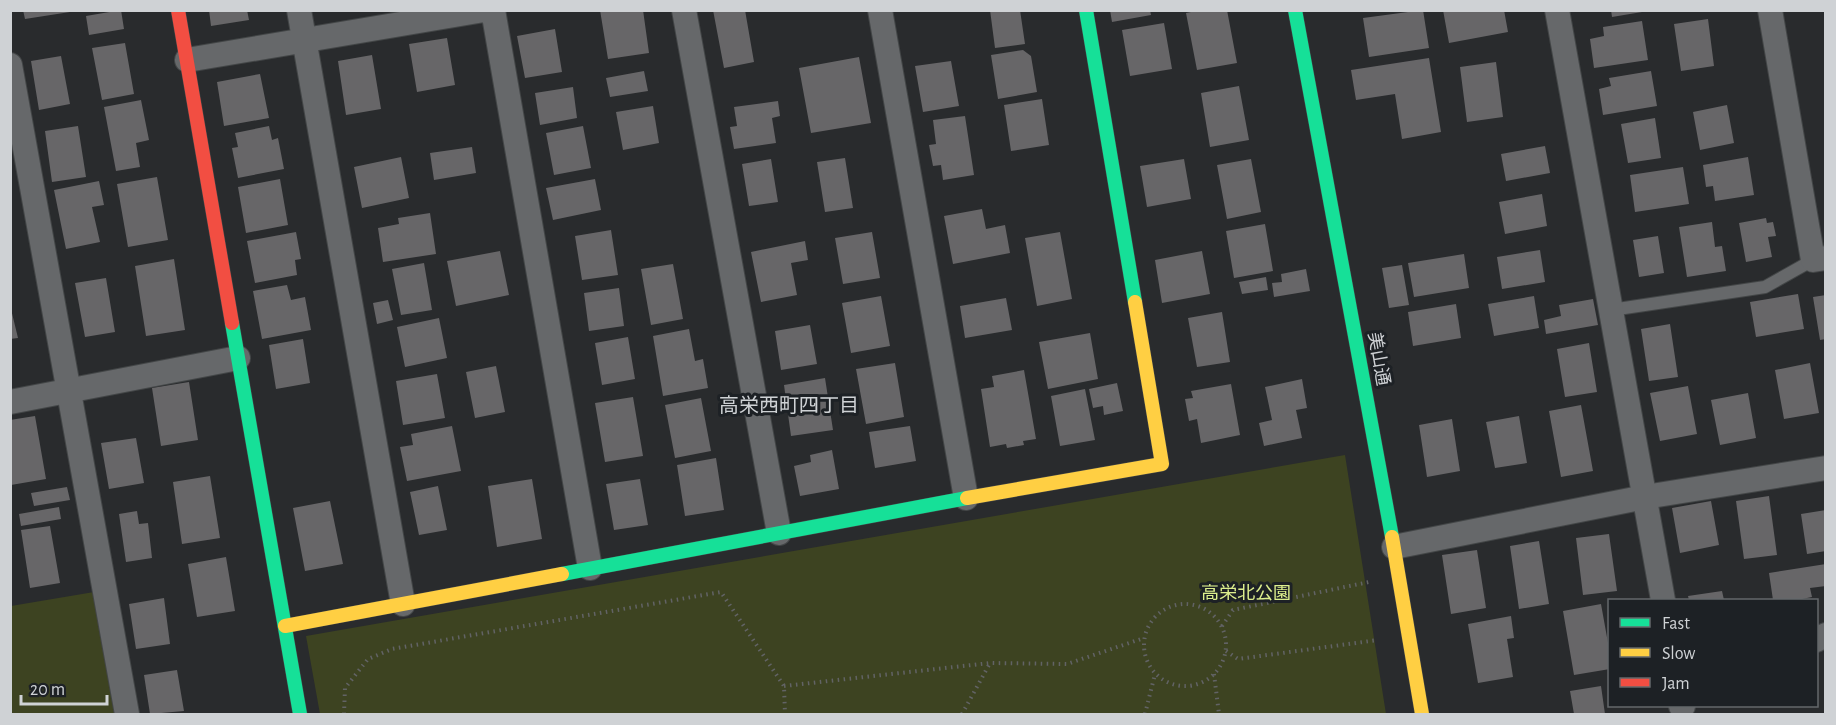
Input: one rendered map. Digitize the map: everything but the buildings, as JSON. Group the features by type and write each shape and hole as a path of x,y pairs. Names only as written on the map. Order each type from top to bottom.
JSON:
{"street":[{"path":"178,10 300,714"},
{"path":"299,10 403,604"},
{"path":"187,60 305,42 484,10"},
{"path":"493,10 590,568"},
{"path":"684,10 779,533"},
{"path":"880,10 966,498"},
{"path":"285,626 966,498 1162,464 1086,10"},
{"name":"美山通","path":"1295,10 1394,547 1422,714"},
{"path":"1557,10 1663,599"},
{"path":"1770,10 1819,259"},
{"path":"10,64 128,714"},
{"path":"10,402 238,358"},
{"path":"1394,547 1645,497 1826,468"}],"lane":[{"path":"1611,310 1765,287 1819,259"}],"path":[{"path":"1222,626 1233,610 1399,578"},
{"path":"344,714 345,688 368,659 392,649 721,592 784,686 785,714"},
{"path":"1179,603 1192,604 1215,615 1226,638 1226,651 1222,664 1204,682 1191,686 1178,686 1166,682 1155,674 1148,664 1144,651 1144,638 1155,615 1179,603"},
{"path":"1226,651 1238,658 1375,641 1408,633"},
{"path":"784,686 990,663 1067,664 1144,638"},
{"path":"962,714 990,663"},
{"path":"1145,714 1155,674"},
{"path":"1214,674 1219,714"}],"green space":[{"name":"高栄北公園","path":"1345,455 1386,714 320,714 306,636"},
{"path":"106,590 127,714 11,714 11,606"}],"traffic: fast":[{"path":"1086,10 1135,302"},
{"path":"1295,10 1392,537"},
{"path":"232,323 300,714"},
{"path":"562,574 967,498"}],"traffic: slow":[{"path":"967,498 1162,464 1135,302"},
{"path":"1392,537 1422,714"},
{"path":"285,626 562,574"}],"traffic: jam":[{"path":"178,10 232,323"}],"district":[{"name":"高栄西町四丁目","path":"789,406"}]}
